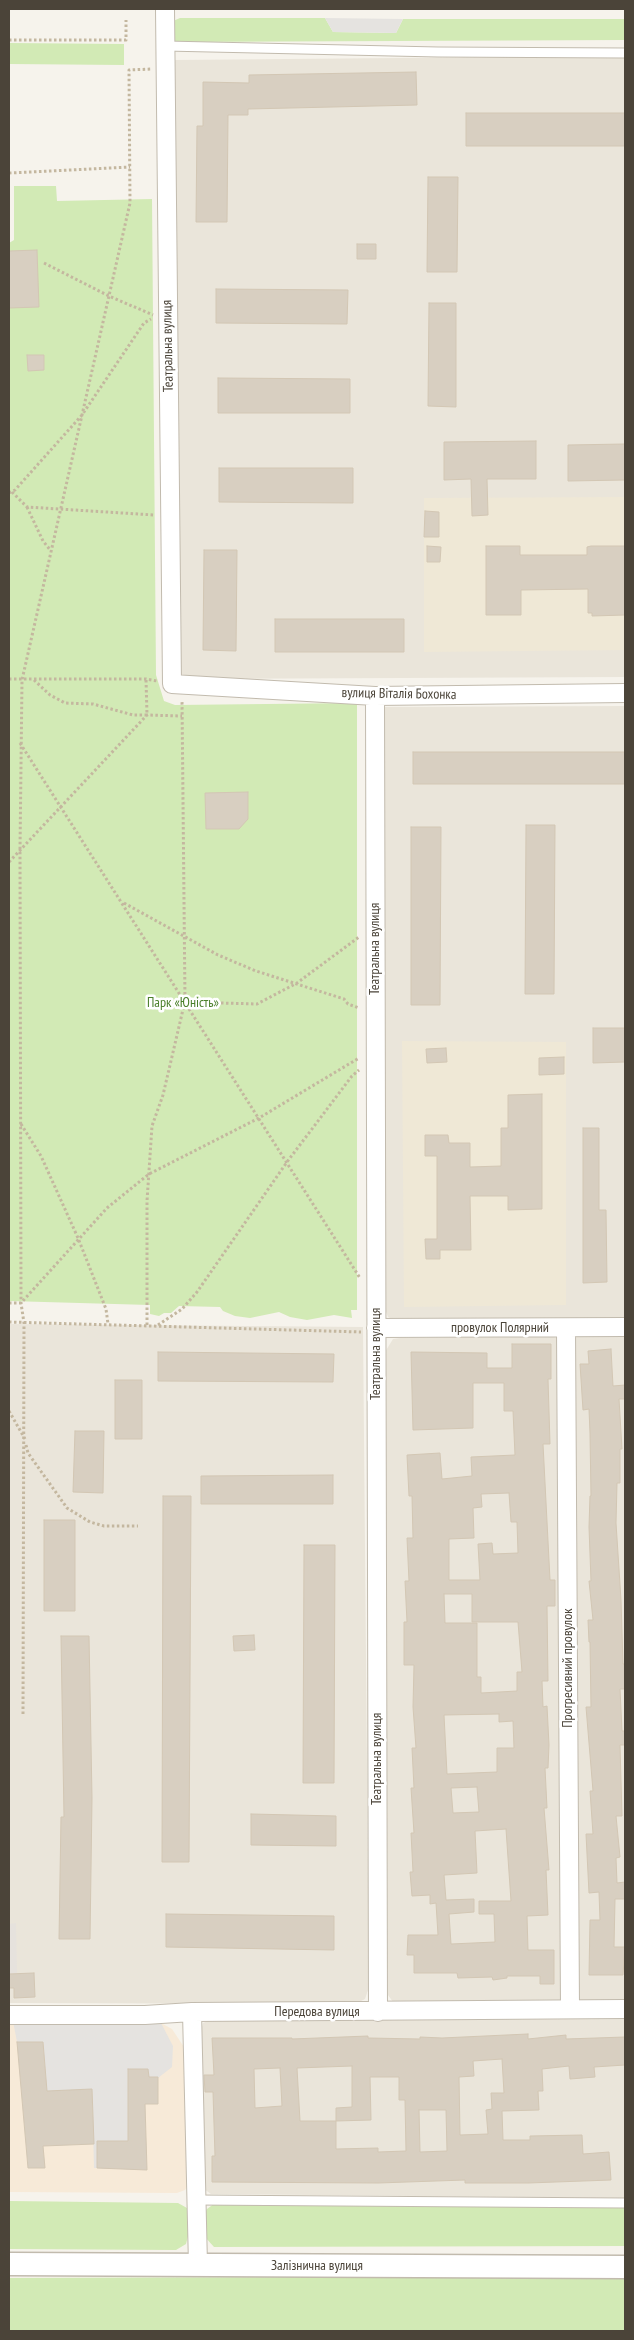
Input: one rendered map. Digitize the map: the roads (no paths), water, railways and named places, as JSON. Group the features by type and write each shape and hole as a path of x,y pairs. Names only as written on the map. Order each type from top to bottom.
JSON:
{"street":[{"name":"Театральна вулиця","path":"165,9 175,689"},
{"name":"вулиця Віталія Бохонка","path":"175,689 375,696 625,693"},
{"name":"Театральна вулиця","path":"375,696 376,1291 369,1330 378,2012"},
{"name":"Прогресивний провулок","path":"566,1328 570,2009"},
{"name":"провулок Полярний","path":"369,1330 625,1328"},
{"name":"Передова вулиця","path":"9,2015 625,2009"},
{"path":"192,2012 198,2265"},
{"name":"Залізнична вулиця","path":"9,2264 625,2267"}],"lane":[{"path":"165,46 438,52 625,53"},
{"path":"196,2200 625,2203"}],"park label":[{"name":"Парк «Юність»","path":"183,1003"}]}
